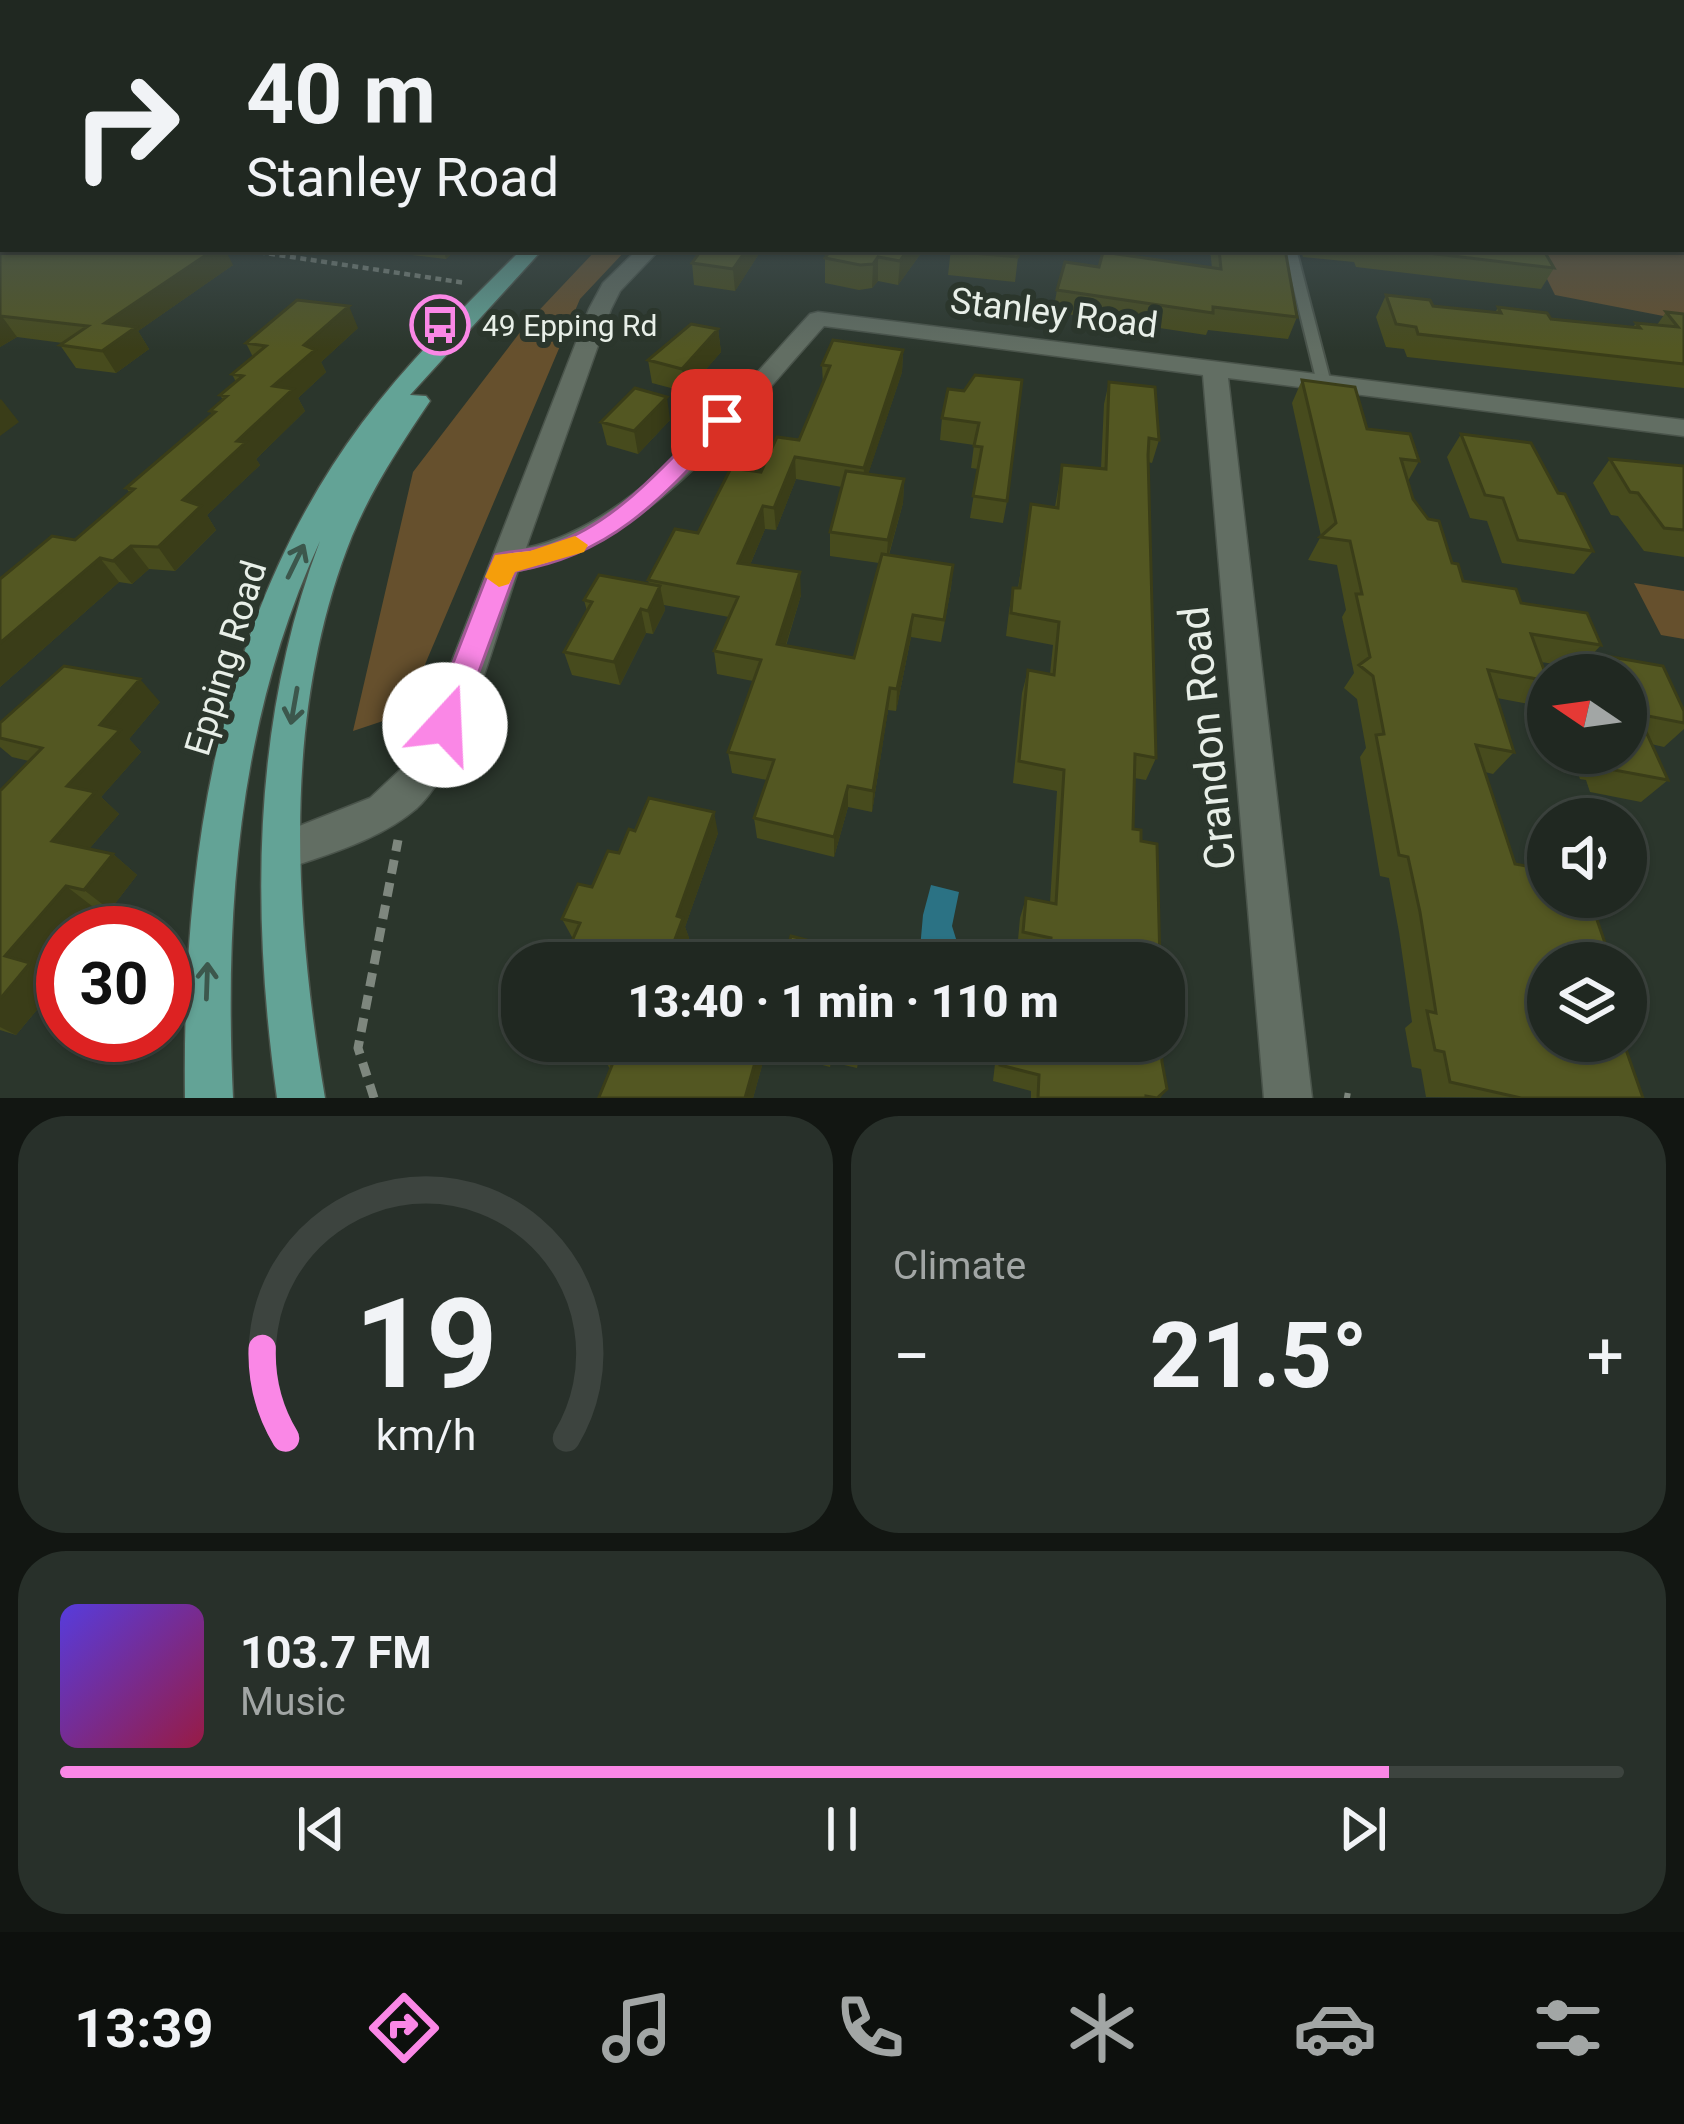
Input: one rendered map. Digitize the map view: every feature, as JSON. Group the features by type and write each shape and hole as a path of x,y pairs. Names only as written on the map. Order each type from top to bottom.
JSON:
{"main road":[{"name":"Epping Road","path":"301,1098 291,1042 283,851 292,715 328,559 377,461 418,400 551,252"},
{"name":"Epping Road","path":"209,1098 208,937 220,824 238,731 266,635 291,570 370,431 415,373 525,254"}],"street":[{"path":"283,851 366,820 421,780 600,309 611,288 647,252"},
{"name":"Stanley Road","path":"505,562 556,554 625,515 818,320 1684,428"},
{"name":"Crandon Road","path":"1215,369 1288,1098"}],"lane":[{"path":"1291,252 1324,382"}],"path":[{"path":"258,252 469,283"},
{"path":"374,1098 358,1048 398,841 406,822"}],"shaded area":[{"path":"594,252 624,252 580,299 404,714 353,731 413,472 528,322"},
{"path":"1534,252 1684,252 1684,320 1555,295"},
{"path":"1634,583 1684,591 1684,639 1661,635"}],"water":[{"path":"931,885 959,892 952,926 957,942 921,942"}],"building":[{"path":"0,252 211,252 105,323 136,327 102,351 60,345 88,326 0,316"},
{"path":"700,252 745,252 733,269 692,263"},
{"path":"829,252 906,252 900,261 878,257 873,264 860,265 825,258"},
{"path":"962,252 1019,252 1018,257"},
{"path":"1103,252 1221,269 1219,252 1286,252 1297,317 1213,307 1213,313 1057,290 1065,262 1099,267"},
{"path":"1419,252 1545,252 1554,268"},
{"path":"1386,295 1430,300 1433,306 1501,313 1498,307 1547,313 1551,319 1640,328 1636,323 1678,327 1666,312 1684,314 1684,364 1418,334 1416,327 1396,324"},
{"path":"297,300 349,306 304,345 315,350 273,386 293,389 237,441 246,442 183,500 201,506 158,547 131,546 113,561 100,558 0,643 0,579 52,536 75,540 134,489 126,488 215,412 210,411 227,396 220,395 243,376 232,374 266,346 246,343"},
{"path":"691,324 718,329 682,369 648,360"},
{"path":"833,340 903,350 864,468 795,457 774,508 763,506 738,563 800,572 777,644 854,658 882,554 953,565 944,620 913,615 897,689 890,688 873,791 848,786 834,837 754,818 774,760 728,752 761,660 714,651 738,597 648,580 675,529 698,533 731,468 761,472 777,437 799,440 830,366 822,365"},
{"path":"975,375 1022,380 1007,501 973,496 982,447 974,446 979,423 942,418 948,389 964,391"},
{"path":"1302,380 1355,387 1367,429 1410,434 1419,461 1401,459 1413,499 1428,519 1439,521 1463,581 1516,589 1521,603 1587,613 1601,645 1531,634 1538,654 1527,654 1527,677 1488,670 1514,752 1476,745 1515,864 1527,866 1527,918 1596,918 1605,942 1527,942 1527,1062 1630,1062 1643,1098 1521,1098 1450,1082 1444,1052 1435,1050 1427,1011 1436,1013 1420,912 1408,857 1399,855 1376,735 1384,734 1373,676 1359,665 1370,657 1350,541 1320,537 1336,523"},
{"path":"1109,382 1155,387 1159,440 1149,438 1148,455 1156,758 1135,754 1133,829 1141,830 1141,841 1157,844 1159,942 1051,942 1051,938 1023,932 1026,898 1056,904 1064,770 1019,761 1028,670 1054,675 1059,622 1011,613 1013,588 1020,588 1031,504 1058,508 1062,465 1106,469"},
{"path":"635,388 667,397 634,431 601,422"},
{"path":"1461,434 1531,443 1558,493 1565,494 1593,551 1518,540 1503,498 1485,495"},
{"path":"1610,459 1684,466 1684,530 1664,528 1638,493 1630,492"},
{"path":"846,471 904,479 888,540 830,532"},
{"path":"599,575 660,586 648,611 641,609 614,662 564,652 592,602 584,600"},
{"path":"1647,663 1663,666 1684,711 1684,723 1647,716"},
{"path":"64,666 140,679 100,725 120,730 67,786 95,792 52,841 113,854 84,890 66,886 49,906 36,906 36,920 5,956 30,963 0,999 0,791 42,748 0,738 0,723"},
{"path":"1647,734 1668,780 1636,774 1647,774"},
{"path":"649,798 714,812 677,916 683,918 674,942 572,942 580,923 562,919 578,884 592,887 608,851 619,853 629,829 635,831"},
{"path":"613,1062 755,1062 745,1098 599,1097"},
{"path":"1162,1062 1167,1089 1157,1098 1038,1098 1039,1075 1000,1065"}],"slow traffic":[{"path":"499,577 505,562 532,560 575,545"}],"place":[{"name":"49 Epping Rd","path":"440,325"}],"route":[{"path":"445,725 505,562 556,554 606,529 657,487 722,420"}]}
